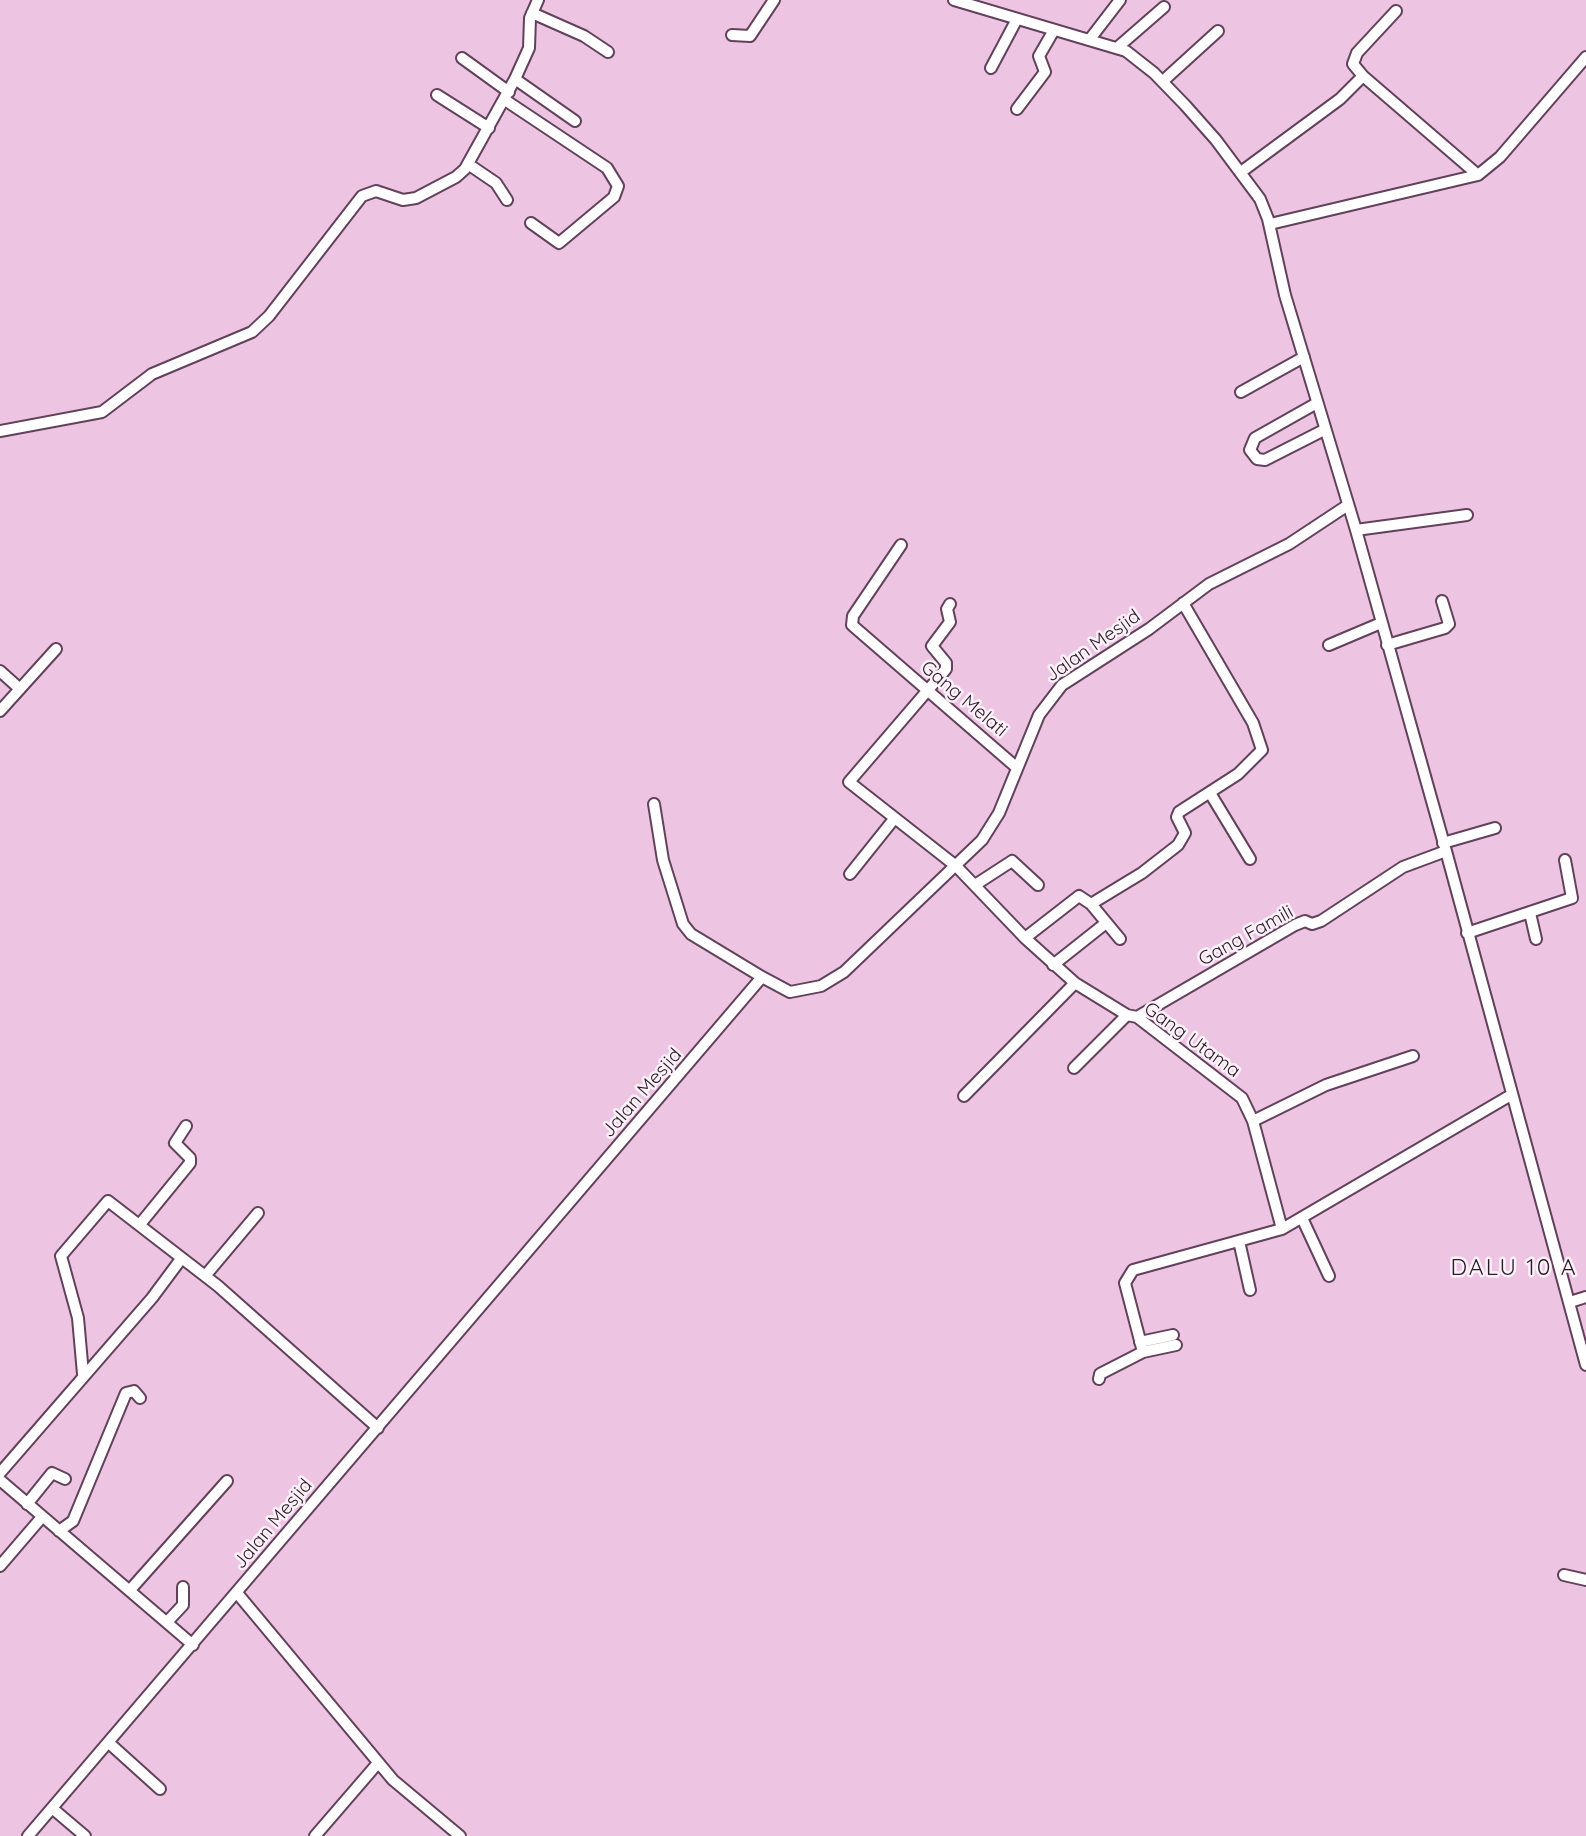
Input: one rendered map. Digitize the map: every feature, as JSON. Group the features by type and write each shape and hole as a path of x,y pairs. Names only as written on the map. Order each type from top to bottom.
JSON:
{"street":[{"path":"0,431 102,412 152,374 252,332 269,316 362,197 376,191 403,200 416,198 456,177 468,164 515,79 529,48 532,13 538,0"},
{"path":"732,36 750,36 774,0"},
{"path":"954,0 1118,47 1163,81 1241,172 1260,199 1270,224 1282,284 1356,530 1445,847 1586,1365"},
{"path":"1090,38 1121,0"},
{"path":"1118,47 1164,7"},
{"path":"1396,10 1353,59 1355,68 1478,175"},
{"path":"532,13 584,36 608,52"},
{"path":"991,68 1017,19"},
{"path":"1017,109 1045,72 1039,56 1054,30"},
{"path":"1163,81 1218,31"},
{"path":"1270,224 1478,175 1500,157 1586,57"},
{"path":"462,58 507,96 607,169 618,186 614,197 559,243 531,223"},
{"path":"1241,172 1340,99 1363,76"},
{"path":"515,79 575,121"},
{"path":"437,95 489,128"},
{"path":"468,164 496,183 507,200"},
{"path":"1241,392 1304,357"},
{"path":"1317,404 1260,435 1251,442 1250,450 1257,459 1265,460 1324,430"},
{"name":"Jalan Mesjid","path":"28,1836 762,976 790,992 809,990 831,980 956,866 994,825 1039,715 1054,693 1231,570 1289,544 1348,505"},
{"path":"1356,530 1467,515"},
{"name":"Gang Melati","path":"901,545 851,621 855,630 1016,767"},
{"path":"1387,645 1445,628 1448,624 1442,601"},
{"path":"1091,904 1142,873 1178,845 1185,833 1177,817 1179,812 1249,764 1263,746 1253,723 1183,603"},
{"path":"928,692 947,667 932,646 950,622 947,609 950,604"},
{"path":"1329,645 1381,623"},
{"path":"0,712 56,649"},
{"path":"0,671 20,689"},
{"name":"Gang Utama","path":"928,692 849,782 956,866 1025,938 1075,984 1132,1016 1235,1092 1249,1109 1282,1229"},
{"path":"1210,793 1250,859"},
{"path":"654,804 663,860 683,924 691,934 762,976"},
{"path":"850,874 894,819"},
{"name":"Gang Famili","path":"1074,1068 1132,1016 1295,925 1305,921 1312,924 1321,921 1403,866 1495,828"},
{"path":"1467,933 1573,897 1565,860"},
{"path":"975,886 1012,861 1038,885"},
{"path":"1025,938 1079,896 1091,904 1120,939"},
{"path":"1530,913 1536,939"},
{"path":"1053,965 1106,923"},
{"path":"964,1096 1075,984"},
{"path":"1253,1121 1326,1085 1413,1056"},
{"path":"1142,1347 1125,1283 1129,1273 1282,1229 1511,1096"},
{"path":"141,1223 190,1163 190,1158 175,1143 186,1126"},
{"path":"83,1374 78,1318 61,1255 108,1200 141,1223 181,1259 205,1276 378,1428"},
{"path":"205,1276 258,1213"},
{"path":"1302,1218 1329,1276"},
{"path":"1238,1241 1250,1290"},
{"path":"0,1473 83,1374 152,1298 181,1259"},
{"path":"1570,1302 1586,1297"},
{"path":"1099,1379 1100,1374 1142,1347 1175,1340"},
{"path":"59,1531 73,1521 126,1393 134,1391 140,1398"},
{"path":"27,1504 52,1473 65,1479"},
{"path":"0,1481 193,1645"},
{"path":"130,1590 227,1481"},
{"path":"0,1566 42,1517"},
{"path":"1564,1575 1586,1580"},
{"path":"167,1622 183,1605 183,1587"},
{"path":"237,1593 393,1780 460,1836"},
{"path":"109,1743 160,1788"},
{"path":"315,1836 378,1763"},
{"path":"52,1808 85,1836"}],"district":[{"name":"DALU 10 A","path":"1514,1268"}]}
